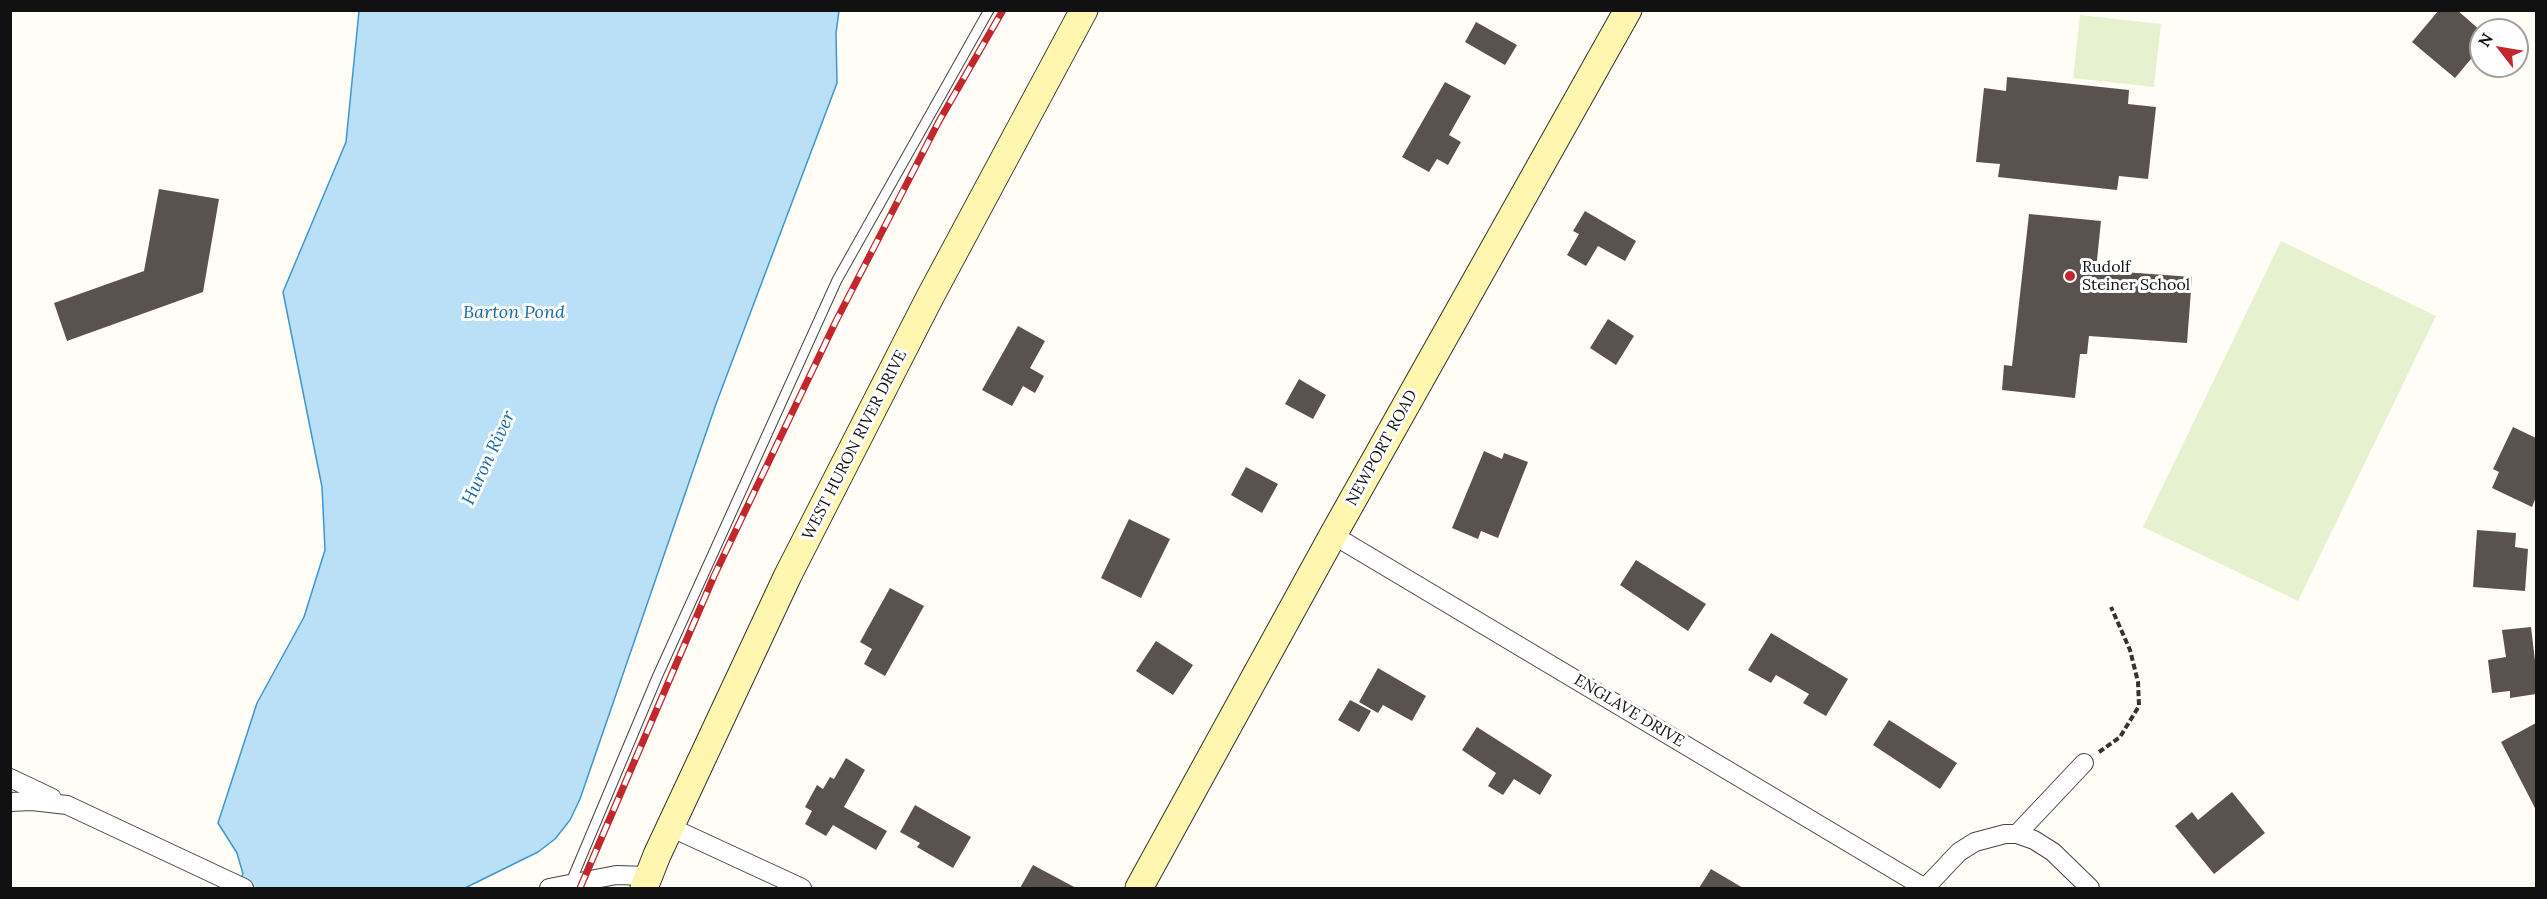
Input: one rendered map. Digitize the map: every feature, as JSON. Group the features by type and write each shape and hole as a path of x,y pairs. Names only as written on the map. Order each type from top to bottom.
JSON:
{"street":[{"name":"WEST HURON RIVER DRIVE","path":"646,882 788,575 930,297 1084,10"},
{"name":"NEWPORT ROAD","path":"1139,888 1333,535 1628,10"},
{"name":"ENGLAVE DRIVE","path":"1333,535 1925,888"},
{"path":"2017,834 2084,763"},
{"path":"10,778 244,888"},
{"path":"10,802 32,801 67,805"},
{"path":"670,827 802,888"},
{"path":"1925,888 1959,852 1975,842 1997,835 2017,834 2034,840 2053,852 2090,888"},
{"path":"549,888 570,886 616,875 646,882"}],"lane":[{"path":"570,886 658,675 837,280 989,10"}],"path":[{"path":"2084,763 2120,736 2139,706 2138,682 2130,650 2111,607"}],"green space":[{"path":"2080,15 2161,24 2154,87 2073,78"},
{"path":"2281,241 2436,316 2298,601 2143,527"}],"water":[{"name":"Barton Pond","path":"359,11 839,11 836,33 837,83 716,404 580,799 570,820 555,839 538,852 465,888 235,888 243,874 237,853 218,823 257,703 304,617 325,550 322,487 283,292 346,142"}],"building":[{"path":"2439,10 2457,10 2469,20 2469,61 2455,78 2412,42"},
{"path":"1476,22 1517,45 1505,65 1465,42"},
{"path":"2007,77 2129,90 2128,104 2156,107 2148,179 2119,176 2117,190 1998,177 2000,164 1976,162 1984,88 2006,91"},
{"path":"1445,82 1471,96 1449,135 1461,142 1448,165 1437,159 1429,172 1402,157"},
{"path":"159,189 219,199 203,292 67,341 54,303 144,271"},
{"path":"1585,211 1636,241 1625,261 1598,246 1586,266 1567,255 1579,234 1573,231"},
{"path":"2029,214 2101,221 2096,270 2192,277 2187,343 2089,336 2087,354 2080,354 2075,398 2002,390 2004,365 2012,366"},
{"path":"1608,319 1634,336 1616,365 1590,348"},
{"path":"1018,326 1045,341 1030,368 1044,376 1035,393 1023,386 1012,406 982,390"},
{"path":"1299,379 1326,395 1313,419 1285,404"},
{"path":"2513,427 2536,438 2536,497 2532,507 2492,488 2499,472 2493,469"},
{"path":"1484,451 1502,459 1504,453 1528,462 1498,538 1481,531 1478,539 1452,528"},
{"path":"1246,467 1278,484 1262,513 1231,495"},
{"path":"1129,519 1170,539 1141,598 1101,578"},
{"path":"2477,530 2516,533 2515,547 2528,549 2525,591 2473,587"},
{"path":"1636,560 1706,604 1688,631 1620,585"},
{"path":"890,588 924,606 885,676 864,664 872,649 860,642"},
{"path":"2531,627 2536,669 2536,694 2510,698 2510,691 2492,693 2488,660 2506,657 2502,630"},
{"path":"1771,633 1848,679 1826,716 1803,703 1809,694 1776,675 1771,683 1748,670"},
{"path":"1156,641 1193,665 1173,695 1136,671"},
{"path":"1378,668 1426,696 1412,721 1383,705 1378,713 1359,702"},
{"path":"1350,700 1371,711 1359,732 1338,720"},
{"path":"1889,720 1957,763 1940,789 1873,745"},
{"path":"2536,723 2536,810 2501,742"},
{"path":"1477,727 1552,775 1540,795 1514,779 1503,795 1488,786 1496,773 1462,750"},
{"path":"846,758 865,770 844,807 887,831 876,850 833,825 826,836 805,824 812,811 805,807 817,785 823,789 830,777 834,779"},
{"path":"2232,792 2265,833 2214,874 2175,826 2192,812 2198,820"},
{"path":"915,805 971,837 953,868 917,847 920,843 900,832"},
{"path":"1033,865 1076,888 1020,888"},
{"path":"1711,869 1743,888 1699,888"}],"railway":[{"path":"580,888 714,576 836,321 938,123 1003,10"}],"place":[{"name":"Rudolf Steiner School","path":"2070,276"}],"water label":[{"name":"Huron River","path":"489,458"}]}
